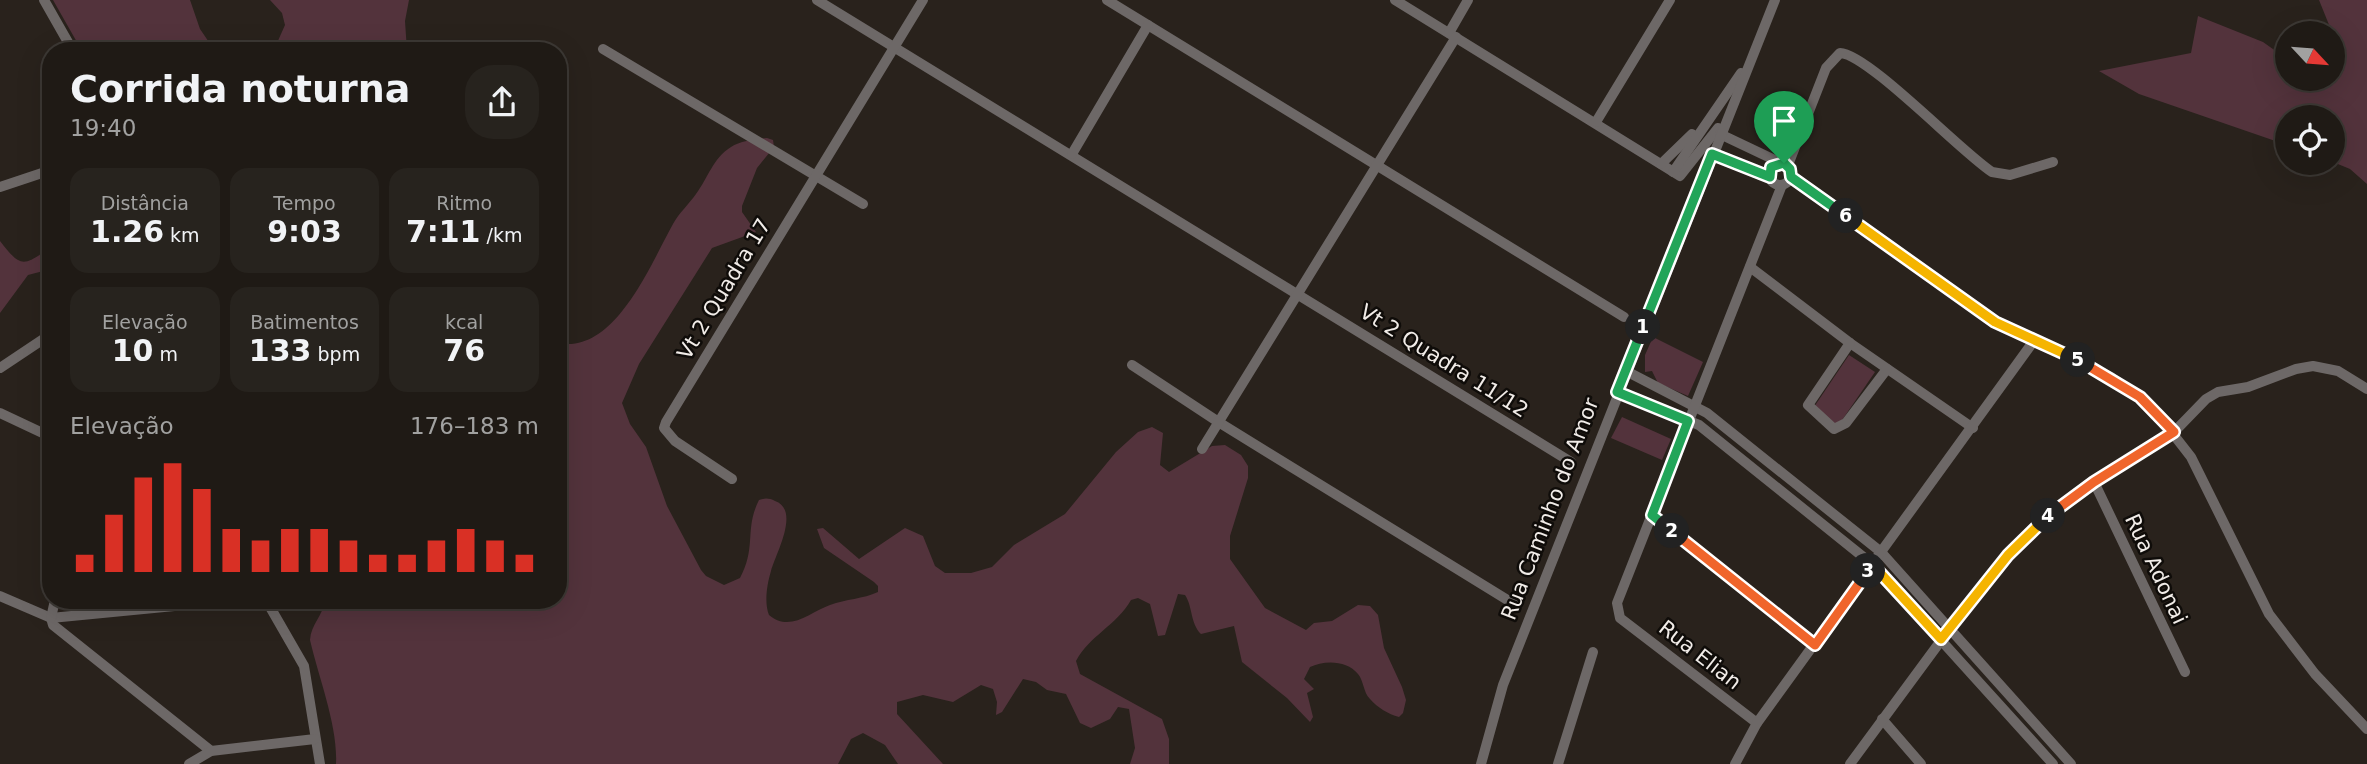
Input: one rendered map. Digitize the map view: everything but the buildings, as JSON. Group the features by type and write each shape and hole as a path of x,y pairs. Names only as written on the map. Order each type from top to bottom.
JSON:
{"street":[{"path":"44,0 68,42"},
{"name":"Vt 2 Quadra 11/12","path":"817,0 1571,462"},
{"name":"Vt 2 Quadra 17","path":"732,479 675,441 664,428 666,422 923,0"},
{"path":"1107,0 1624,317"},
{"path":"1395,0 1597,122 1676,174"},
{"path":"1202,449 1220,424 1297,293 1378,164 1452,35 1468,0"},
{"path":"1597,122 1670,0"},
{"path":"1676,174 1714,134 1737,95 1775,0"},
{"path":"1072,154 1148,25"},
{"path":"603,49 863,204"},
{"path":"1815,645 1652,515 1826,68 1840,53 1851,56 1992,172 2010,175 2053,162"},
{"path":"1676,174 1715,109 1753,57"},
{"name":"Rua Caminho do Amor","path":"1481,764 1503,685 1737,95"},
{"path":"1661,164 1715,109"},
{"path":"1720,134 1785,172 1995,322 2118,382 2152,407 2191,457 2269,614 2315,674 2367,729"},
{"path":"1712,154 1770,177 1773,182 1785,172"},
{"path":"1770,177 1771,167 1785,172"},
{"path":"0,187 42,173"},
{"path":"1750,267 1886,369 1973,428"},
{"path":"0,368 42,340"},
{"path":"1850,342 1808,405 1834,429 1846,423 1886,369"},
{"path":"1735,764 1757,723 2033,342"},
{"path":"1132,365 1220,424 1514,604"},
{"path":"1850,764 1941,639 2025,537 2094,482 2174,432 2196,408 2218,392 2265,382 2296,369 2313,366 2338,370 2367,389"},
{"path":"1626,371 1694,405 1881,552 2071,764"},
{"path":"1641,402 1648,383"},
{"path":"1617,392 1699,425 1872,564 2053,764"},
{"path":"0,413 42,433"},
{"name":"Rua Adonai","path":"2094,482 2185,672"},
{"name":"Rua Elian","path":"1652,515 1621,589 1617,603 1620,618 1757,723"},
{"path":"0,596 51,618 144,609"},
{"path":"53,609 53,625 211,751"},
{"path":"272,609 304,666 320,764"},
{"path":"1558,764 1593,652"},
{"path":"1882,719 1921,764"},
{"path":"189,764 211,751 315,739"}],"shaded area":[{"path":"53,0 190,0 200,29 209,42 77,42"},
{"path":"270,0 409,0 405,21 406,42 277,42 285,25 282,13"},
{"path":"2319,0 2367,0 2367,184 2345,167 2345,105 2275,105 2275,141 2139,94 2099,71 2191,53 2198,16 2263,42 2275,50 2275,91 2345,91 2345,21 2327,21"},
{"path":"753,140 773,140 774,147 757,168 742,206 742,212 756,232 712,248 639,364 622,403 630,424 646,447 667,506 706,576 724,585 740,578 748,557 752,520 759,500 765,499 773,500 782,506 786,513 784,533 771,571 767,593 769,615 777,620 792,622 830,605 878,592 878,586 874,582 824,548 817,529 823,528 859,559 905,528 923,536 935,566 945,573 971,573 992,567 1014,545 1065,514 1116,452 1138,432 1152,427 1163,433 1160,465 1169,472 1212,446 1225,445 1241,455 1248,466 1248,478 1230,536 1230,559 1265,608 1306,630 1314,623 1332,621 1358,605 1370,606 1378,615 1384,648 1402,687 1406,700 1403,713 1399,717 1380,708 1368,696 1360,677 1353,669 1328,662 1310,667 1304,679 1314,689 1307,693 1313,717 1310,722 1287,698 1242,662 1234,626 1201,634 1197,630 1185,595 1178,594 1165,635 1158,636 1150,604 1138,598 1131,600 1118,617 1088,644 1076,661 1080,674 1162,719 1169,739 1169,764 1130,764 1135,748 1129,709 1118,707 1110,719 1091,728 1080,723 1066,694 1047,690 1036,682 1023,679 1002,712 996,715 997,702 993,689 981,685 953,702 923,695 897,702 897,714 943,764 898,764 885,745 863,733 851,739 838,764 336,764 331,718 310,640 312,629 323,609 567,609 567,343 578,343 597,335 614,321 642,282 675,220 720,157 731,147"},
{"path":"0,241 13,256 23,262 42,253 42,271 28,275 0,313"},
{"path":"1653,337 1703,362 1688,396 1658,383 1652,371 1645,372 1645,355"},
{"path":"1849,355 1875,372 1838,426 1812,410"},
{"path":"1622,417 1671,439 1662,460 1611,438"}],"route":[{"path":"1712,154 1770,177 1769,172 1774,164 1784,163 1790,169 1791,177 1995,322 2111,377 2152,407 2174,432 2094,482 2054,511 2008,555 1941,639 1872,564 1815,645 1652,515 1688,421 1617,392 1712,154"}]}
